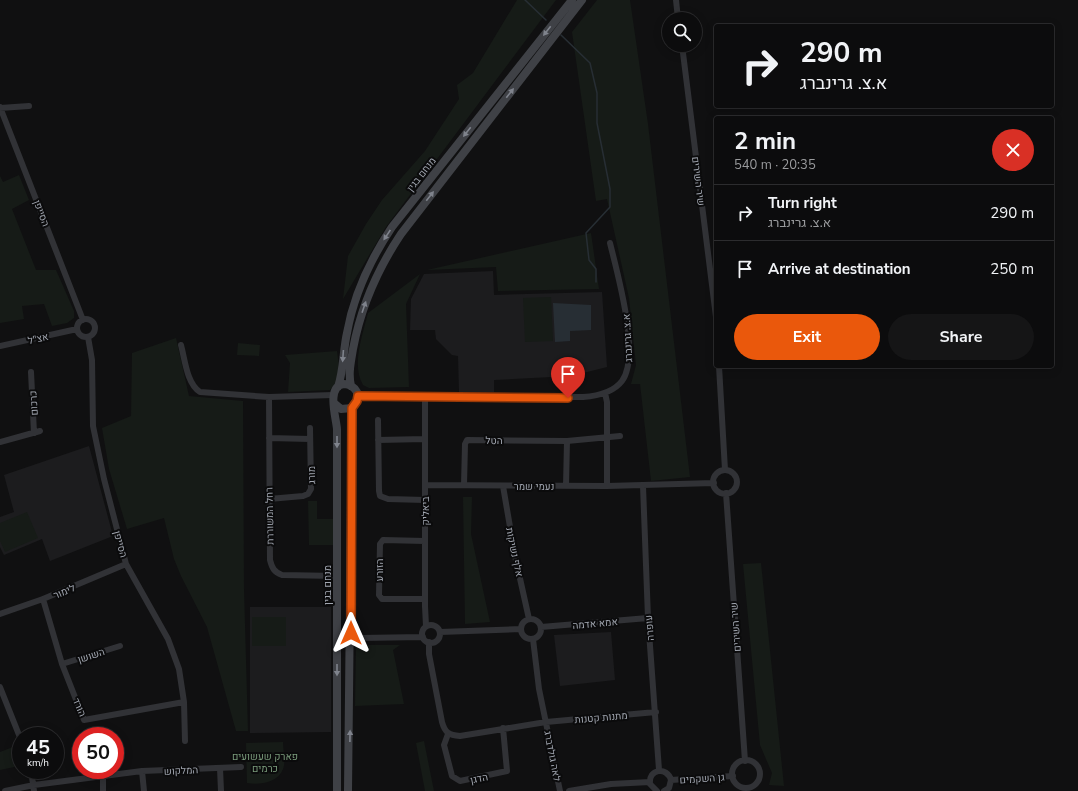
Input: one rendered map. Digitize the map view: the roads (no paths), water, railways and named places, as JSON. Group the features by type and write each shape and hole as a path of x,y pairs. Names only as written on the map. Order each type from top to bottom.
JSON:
{"main road":[{"name":"מנחם בגין","path":"338,387 342,375 347,330 355,297 375,253 392,227 572,0"},
{"name":"מנחם בגין","path":"351,386 349,375 350,367 360,317 372,285 385,258 401,234 582,0"},
{"path":"348,791 351,644 352,408 357,401 358,396 357,392 351,386 345,384 338,387 333,395 334,403 341,409 352,408"},
{"name":"מנחם בגין","path":"334,403 337,429 337,791"}],"street":[{"path":"676,0 677,12"},
{"name":"שיר השירים","path":"683,52 714,301"},
{"path":"0,108 29,106"},
{"name":"הסייפן","path":"0,108 83,320"},
{"name":"א.צ. גרינברג","path":"358,396 568,398 588,397 605,393 621,382 630,361 624,301 610,243"},
{"path":"83,320 90,321 94,325 94,332 88,337 80,335 77,329 79,322 83,320"},
{"name":"אצ\"ל","path":"0,346 77,329"},
{"name":"הסייפן","path":"88,337 92,360 93,426 104,479 126,564 168,639 179,670 184,702 185,742"},
{"path":"181,345 195,389 200,392 269,397 333,395"},
{"path":"719,368 725,470"},
{"name":"כרכום","path":"0,442 37,432 31,372"},
{"path":"605,393 607,402 607,486"},
{"name":"רחל המשוררת","path":"269,397 270,560 272,568 277,573 282,575 337,576"},
{"name":"ביאליק","path":"424,631 425,397"},
{"path":"378,420 380,496 388,499 425,500"},
{"name":"מורג","path":"269,499 308,494 311,489 310,428"},
{"name":"הטל","path":"464,485 465,444 467,440 567,441 620,436"},
{"path":"269,438 310,438"},
{"path":"378,440 425,439"},
{"path":"566,486 567,441"},
{"path":"725,470 734,475 737,482 734,489 726,493 719,492 714,483 716,475 725,470"},
{"name":"נעמי שמר","path":"425,485 643,486 714,483"},
{"name":"אלף נשיקות","path":"503,486 515,556 529,619"},
{"name":"עופרה","path":"643,486 648,618 659,770"},
{"name":"שיר השירים","path":"726,493 745,761"},
{"name":"הזורע","path":"425,541 383,540 380,544 379,595 382,599 425,599"},
{"name":"לימור","path":"0,614 43,599 126,564"},
{"name":"הורד","path":"43,599 62,664 84,720 184,702"},
{"name":"אמא אדמה","path":"541,627 648,618"},
{"path":"529,619 536,620 541,627 540,634 533,639 524,636 521,629 522,623 529,619"},
{"path":"351,644 360,638 407,636 424,631 435,625 440,632"},
{"path":"440,632 521,629"},
{"path":"424,631 429,642 429,654 444,730 448,734 460,736 546,722 539,688 533,639"},
{"path":"429,642 437,640 440,632"},
{"path":"351,633 360,638"},
{"name":"השושן","path":"62,664 120,646"},
{"path":"0,687 2,703 14,727"},
{"name":"מתנות קטנות","path":"546,722 656,712"},
{"name":"לאה גולדברג","path":"546,722 560,791"},
{"name":"הדגן","path":"448,734 444,745 452,776 460,782 507,770 502,728"},
{"path":"745,761 753,762 757,765 760,774 756,783 748,789 739,786 732,776 736,766 745,761"},
{"name":"המלקוש","path":"124,773 142,771 241,767"},
{"path":"220,768 221,791"},
{"path":"657,791 652,787 650,782 652,774 659,770 668,773 671,780 669,788 664,791"},
{"path":"142,771 144,791"},
{"name":"גן השקמים","path":"671,780 732,776"},
{"name":"המלקוש","path":"5,791 34,788 86,779"},
{"path":"103,779 103,791"},
{"path":"569,791 611,784 650,782"}],"waterway":[{"path":"525,0 546,20"},
{"path":"561,35 590,63 597,93 597,123 610,189 610,207 586,233 589,260 596,269 596,282"}],"park label":[{"name":"פארק שעשועים כרמים","path":"265,762"}]}
